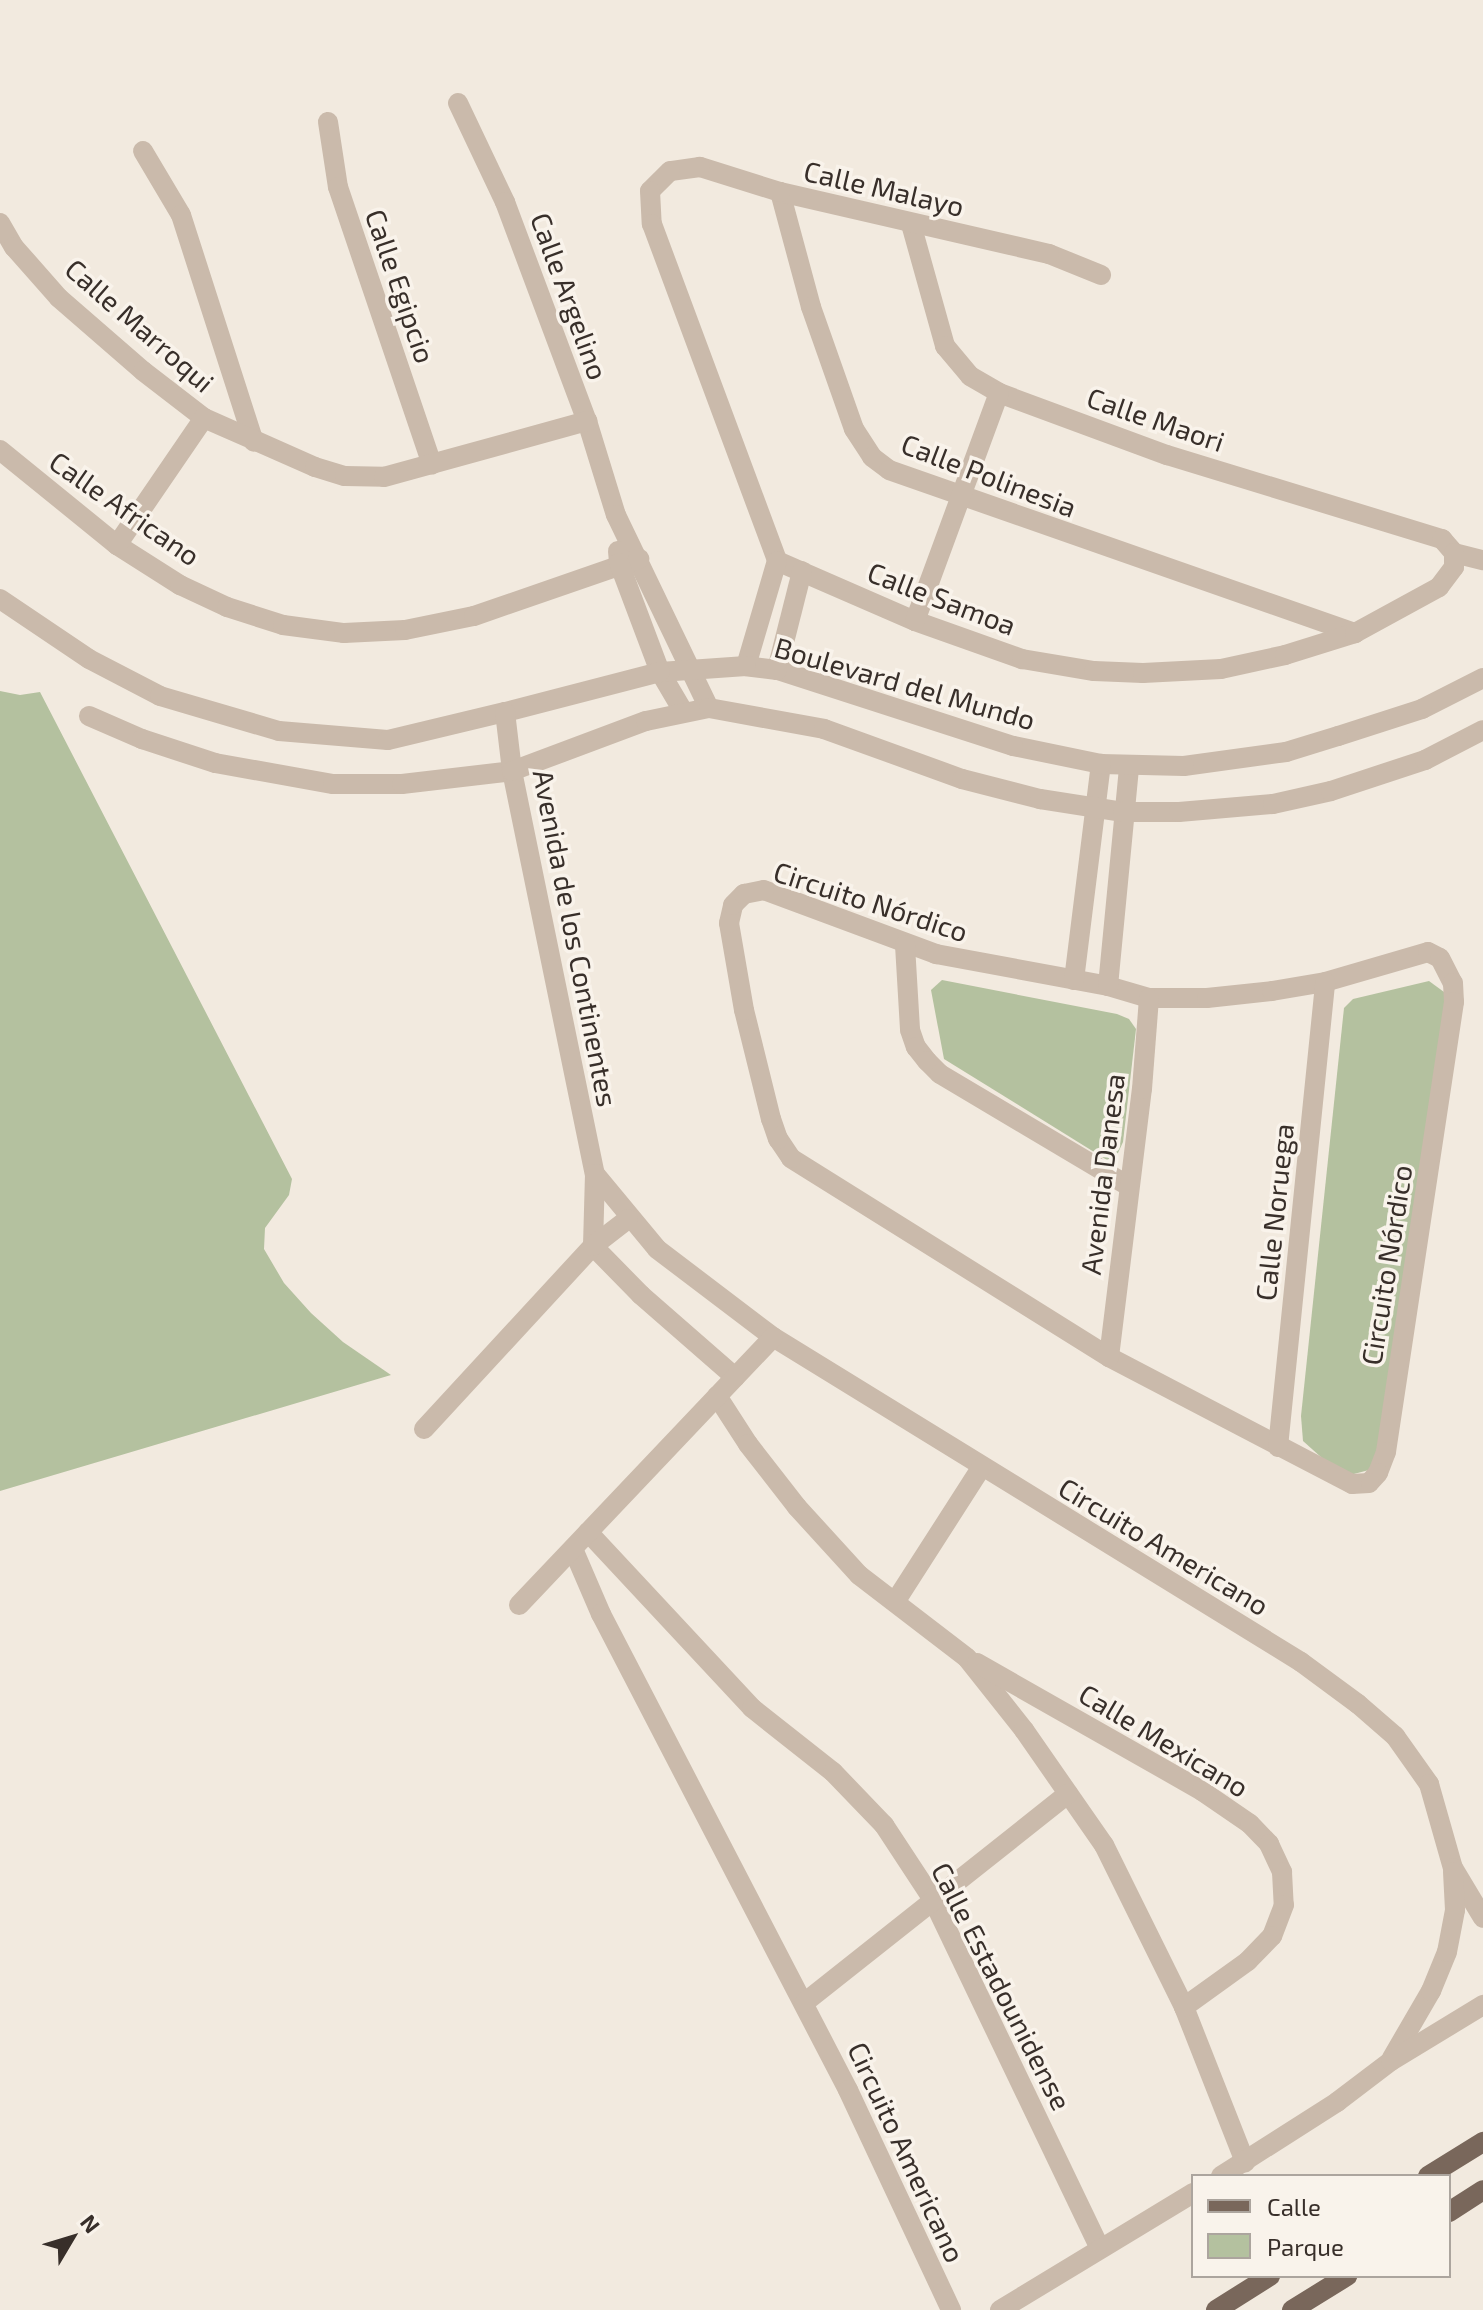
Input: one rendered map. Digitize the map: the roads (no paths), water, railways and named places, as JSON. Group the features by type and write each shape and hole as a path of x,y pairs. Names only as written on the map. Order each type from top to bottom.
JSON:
{"main road":[{"path":"1431,2174 1483,2142"},
{"path":"1451,2211 1483,2190"},
{"path":"1216,2310 1267,2278"},
{"path":"1292,2310 1344,2278"}],"street":[{"name":"Calle Argelino","path":"458,103 505,202 587,421 660,672 683,711"},
{"name":"Calle Egipcio","path":"328,122 338,187 432,464"},
{"path":"143,151 181,215 254,442"},
{"name":"Calle Malayo","path":"777,561 652,224 648,207 650,191 656,182 670,171 700,167 780,192 1049,254 1101,275"},
{"name":"Calle Polinesia","path":"780,192 811,307 854,429 872,457 889,470 1355,633"},
{"name":"Calle Marroqui","path":"0,223 14,247 59,298 143,371 204,418 254,442 345,476 384,477 587,421"},
{"name":"Calle Maori","path":"911,224 945,346 970,376 999,393 1167,455 1442,539 1454,553 1483,560"},
{"path":"915,621 999,393"},
{"path":"117,545 204,418"},
{"name":"Calle Africano","path":"0,450 117,545 180,585 227,607 283,625 344,633 405,630 474,616 629,561"},
{"name":"Calle Samoa","path":"777,561 915,621 1022,659 1094,671 1143,673 1221,669 1285,655 1355,633 1439,587 1454,567 1454,553"},
{"name":"Calle Argelino","path":"629,561 709,708"},
{"path":"746,666 777,561"},
{"path":"777,670 802,571"},
{"name":"Boulevard del Mundo","path":"0,599 89,659 160,696 279,731 388,740 660,672 746,666 777,670 1013,746 1101,764 1184,766 1286,752 1422,709 1483,678"},
{"path":"89,716 142,739 215,763 333,784 418,783 512,771 559,756 602,735 683,711 709,708 824,729 962,779 1097,810 1123,812 1273,804 1317,794 1425,760 1483,730"},
{"name":"Avenida de los Continentes","path":"505,712 512,771 595,1174 593,1246"},
{"path":"1074,980 1101,764"},
{"path":"1108,986 1129,767"},
{"name":"Circuito Nórdico","path":"764,890 905,945 978,964 1074,980 1149,998 1207,998 1325,982 1428,952 1440,958 1447,969 1453,983 1454,1002 1386,1452 1378,1473 1369,1483 1352,1484 1109,1357 791,1158 778,1139 744,1010 729,923 733,905 744,894 764,890"},
{"path":"905,945 910,1030 916,1047 927,1061 940,1074 1129,1186"},
{"name":"Calle Noruega","path":"1278,1447 1325,982"},
{"name":"Avenida Danesa","path":"1109,1357 1142,1089 1149,998"},
{"name":"Avenida de los Continentes","path":"595,1174 628,1219"},
{"path":"424,1429 593,1246 628,1219"},
{"name":"Circuito Americano","path":"628,1219 678,1269 773,1337 981,1468 1301,1662 1395,1736 1429,1784 1453,1868 1455,1910 1447,1952 1431,1991 1391,2061"},
{"path":"593,1246 641,1295 735,1377"},
{"path":"519,1605 773,1337"},
{"name":"Calle Mexicano","path":"717,1396 748,1444 797,1507 859,1575 967,1658 1202,1791 1250,1824 1269,1844 1282,1872 1284,1905 1272,1936 1248,1961 1184,2007"},
{"path":"895,1602 981,1468"},
{"name":"Calle Estadounidense","path":"588,1532 752,1708 833,1772 884,1825 932,1898 1100,2248"},
{"name":"Circuito Americano","path":"573,1549 601,1614 804,2003 951,2310"},
{"name":"Calle Mexicano","path":"967,1658 1104,1845 1184,2007 1245,2162"},
{"path":"804,2003 932,1898 1068,1794"},
{"name":"Circuito Americano","path":"1453,1868 1483,1918"},
{"name":"Circuito Americano","path":"1224,2174 1337,2102 1391,2061 1483,2005"},
{"path":"1000,2310 1191,2194"}]}
